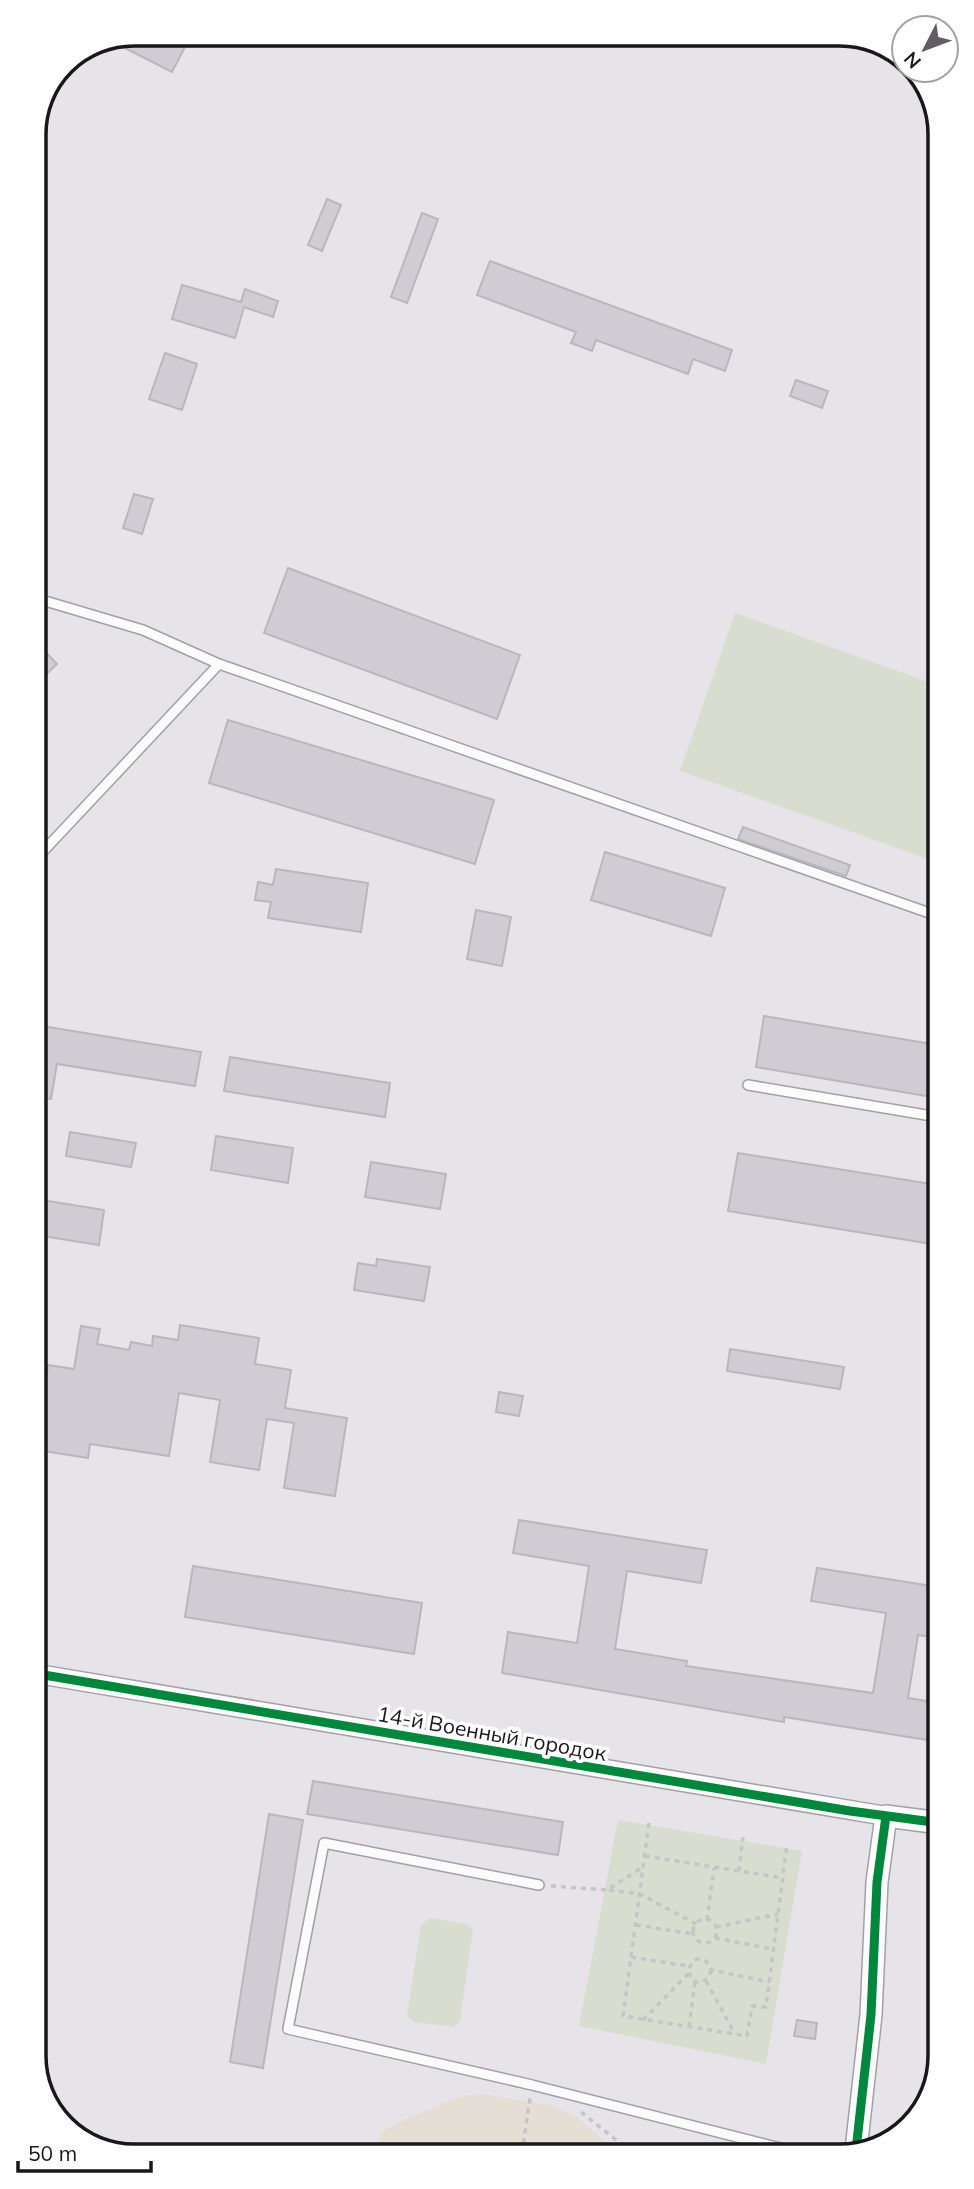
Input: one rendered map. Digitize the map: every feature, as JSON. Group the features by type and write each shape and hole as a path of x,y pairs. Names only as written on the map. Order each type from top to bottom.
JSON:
{"street":[{"name":"14-й Военный городок","path":"46,1675 928,1821"},
{"path":"857,2142 871,2015 877,1882 886,1816"}],"lane":[{"path":"46,601 144,631 219,664 928,913"},
{"path":"46,848 219,664"},
{"path":"748,1085 928,1115"},
{"path":"539,1885 324,1843 288,2029 532,2085 764,2144"}],"path":[{"path":"649,1823 623,2016 747,2036 752,2006 766,2007 788,1844"},
{"path":"738,1871 743,1837"},
{"path":"645,1856 783,1878"},
{"path":"607,1890 643,1867"},
{"path":"707,1920 714,1868"},
{"path":"539,1885 640,1894 696,1924 707,1920"},
{"path":"707,1920 716,1927 778,1914"},
{"path":"694,1934 696,1924"},
{"path":"636,1925 694,1934 705,1943 715,1938 774,1949"},
{"path":"715,1938 716,1927"},
{"path":"631,1957 689,1966"},
{"path":"643,2020 688,1974 689,1966 694,1960 701,1959 708,1963 711,1970 706,1980"},
{"path":"711,1970 769,1982"},
{"path":"688,1974 695,1982 689,2027"},
{"path":"706,1980 736,2034"},
{"path":"695,1982 706,1980"},
{"path":"523,2144 530,2094 541,2096"},
{"path":"573,2107 592,2118 621,2144"}],"shaded area":[{"path":"735,613 928,682 928,859 680,771"},
{"path":"618,1820 802,1851 766,2064 579,2026"},
{"path":"430,1918 467,1924 473,1930 460,2021 454,2027 414,2022 407,2016 421,1925"},
{"path":"483,2094 550,2105 577,2117 607,2144 379,2143 380,2133 399,2122 462,2096"}],"building":[{"path":"121,46 185,46 172,72"},
{"path":"327,199 341,205 322,251 308,245"},
{"path":"422,213 438,219 407,303 391,297"},
{"path":"490,261 732,350 725,371 693,359 688,374 596,340 592,351 571,343 576,332 477,295"},
{"path":"182,285 241,302 245,289 278,301 273,317 244,307 235,338 172,319"},
{"path":"165,353 197,364 182,410 149,399"},
{"path":"796,380 828,391 822,408 790,396"},
{"path":"134,494 153,499 142,534 123,528"},
{"path":"288,568 520,655 497,719 264,633"},
{"path":"46,652 57,664 46,674"},
{"path":"228,720 494,800 475,864 209,783"},
{"path":"743,827 850,865 846,876 738,839"},
{"path":"605,852 725,888 711,936 591,900"},
{"path":"276,869 368,883 361,932 268,918 271,902 255,900 258,882 273,885"},
{"path":"476,910 511,917 502,966 467,959"},
{"path":"764,1016 928,1043 928,1096 756,1067"},
{"path":"46,1027 201,1052 195,1086 57,1064 51,1099 46,1098"},
{"path":"230,1057 390,1083 385,1117 224,1091"},
{"path":"70,1132 136,1143 131,1167 66,1156"},
{"path":"216,1136 293,1148 288,1183 211,1170"},
{"path":"738,1153 928,1183 928,1243 728,1211"},
{"path":"371,1162 446,1174 440,1209 365,1197"},
{"path":"46,1201 104,1210 99,1245 46,1237"},
{"path":"377,1259 430,1267 424,1301 354,1290 358,1263 376,1266"},
{"path":"180,1325 259,1338 255,1364 291,1370 285,1408 347,1418 335,1496 284,1488 294,1423 267,1419 259,1470 210,1462 220,1400 179,1393 169,1456 90,1444 88,1458 46,1451 48,1365 74,1369 81,1326 100,1329 97,1344 129,1350 131,1342 152,1346 153,1336 178,1340"},
{"path":"730,1349 844,1367 840,1389 727,1371"},
{"path":"499,1392 523,1396 519,1416 496,1412"},
{"path":"519,1520 707,1550 701,1583 627,1571 615,1649 687,1661 686,1666 873,1693 886,1613 811,1601 817,1568 928,1585 928,1636 918,1635 908,1698 928,1701 928,1740 784,1717 784,1722 502,1673 508,1632 577,1643 589,1566 513,1553"},
{"path":"193,1566 422,1603 414,1654 185,1617"},
{"path":"313,1781 563,1822 558,1855 307,1814"},
{"path":"269,1814 303,1820 263,2068 230,2062"},
{"path":"797,2020 817,2023 815,2039 794,2036"}],"cycle path":[{"path":"46,1675 850,1811 928,1821"},
{"path":"857,2142 871,2015 877,1882 886,1816"}]}
